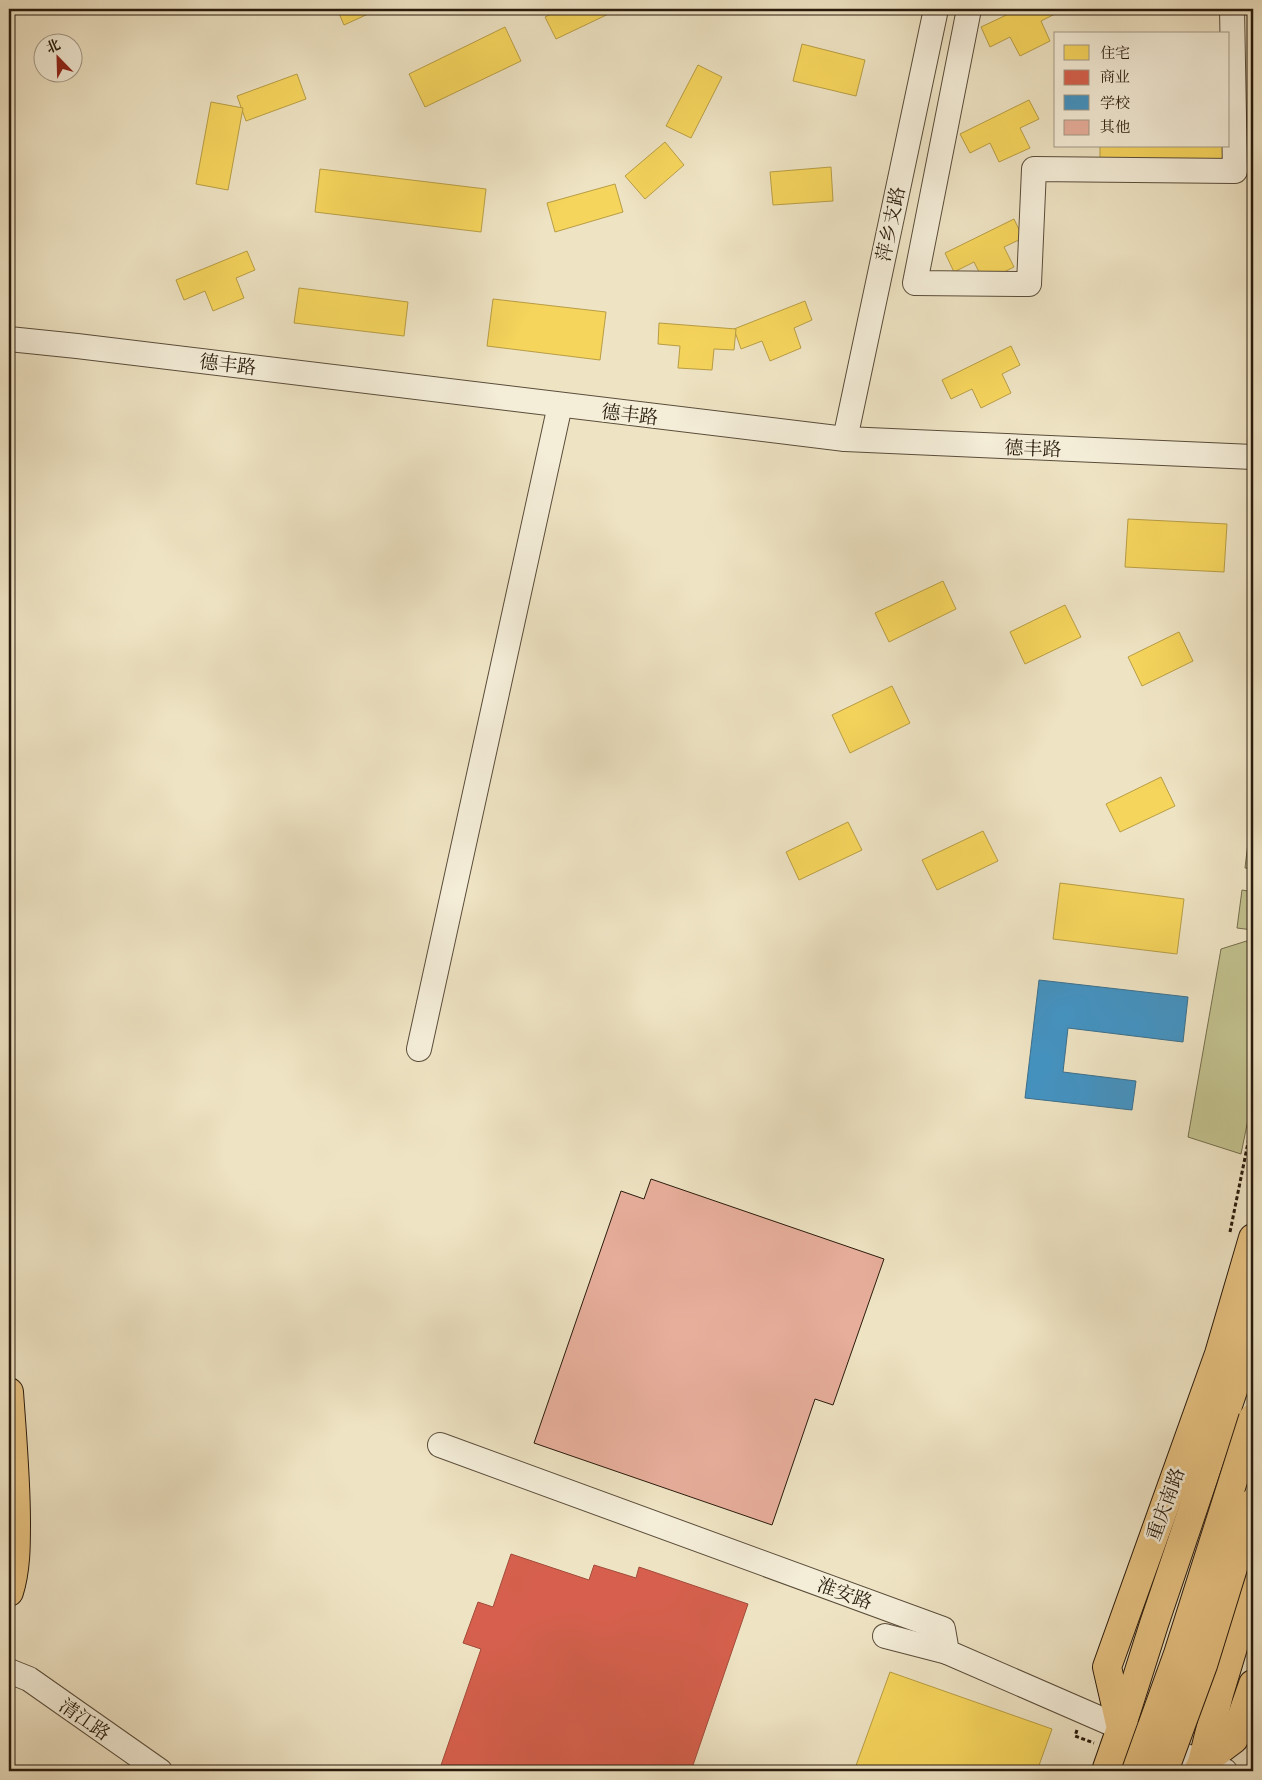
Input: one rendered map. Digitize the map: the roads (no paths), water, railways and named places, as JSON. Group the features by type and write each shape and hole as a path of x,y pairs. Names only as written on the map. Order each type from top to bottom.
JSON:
{"main road":[{"name":"重庆南路","path":"1120,1728 1107,1667 1218,1354 1253,1238"},
{"path":"1106,1771 1243,1360 1253,1317"},
{"path":"9,1392 16,1497 16,1543 12,1583 9,1592"},
{"path":"1136,1771 1178,1654 1253,1418"},
{"path":"1164,1771 1203,1664 1253,1503"},
{"path":"1208,1769 1219,1694 1253,1581"},
{"path":"1208,1769 1234,1739 1253,1684"}],"street":[{"path":"935,13 968,14 915,284 1029,284 1034,169 1235,171 1232,9"},
{"name":"萍乡支路","path":"845,439 935,13"},
{"name":"德丰路","path":"9,339 845,439 1253,457"},
{"path":"419,1049 560,405"},
{"name":"淮安路","path":"440,1445 943,1629 947,1652"},
{"path":"885,1636 947,1652 1208,1769"},
{"name":"清江路","path":"9,1671 29,1679 160,1771"}]}
